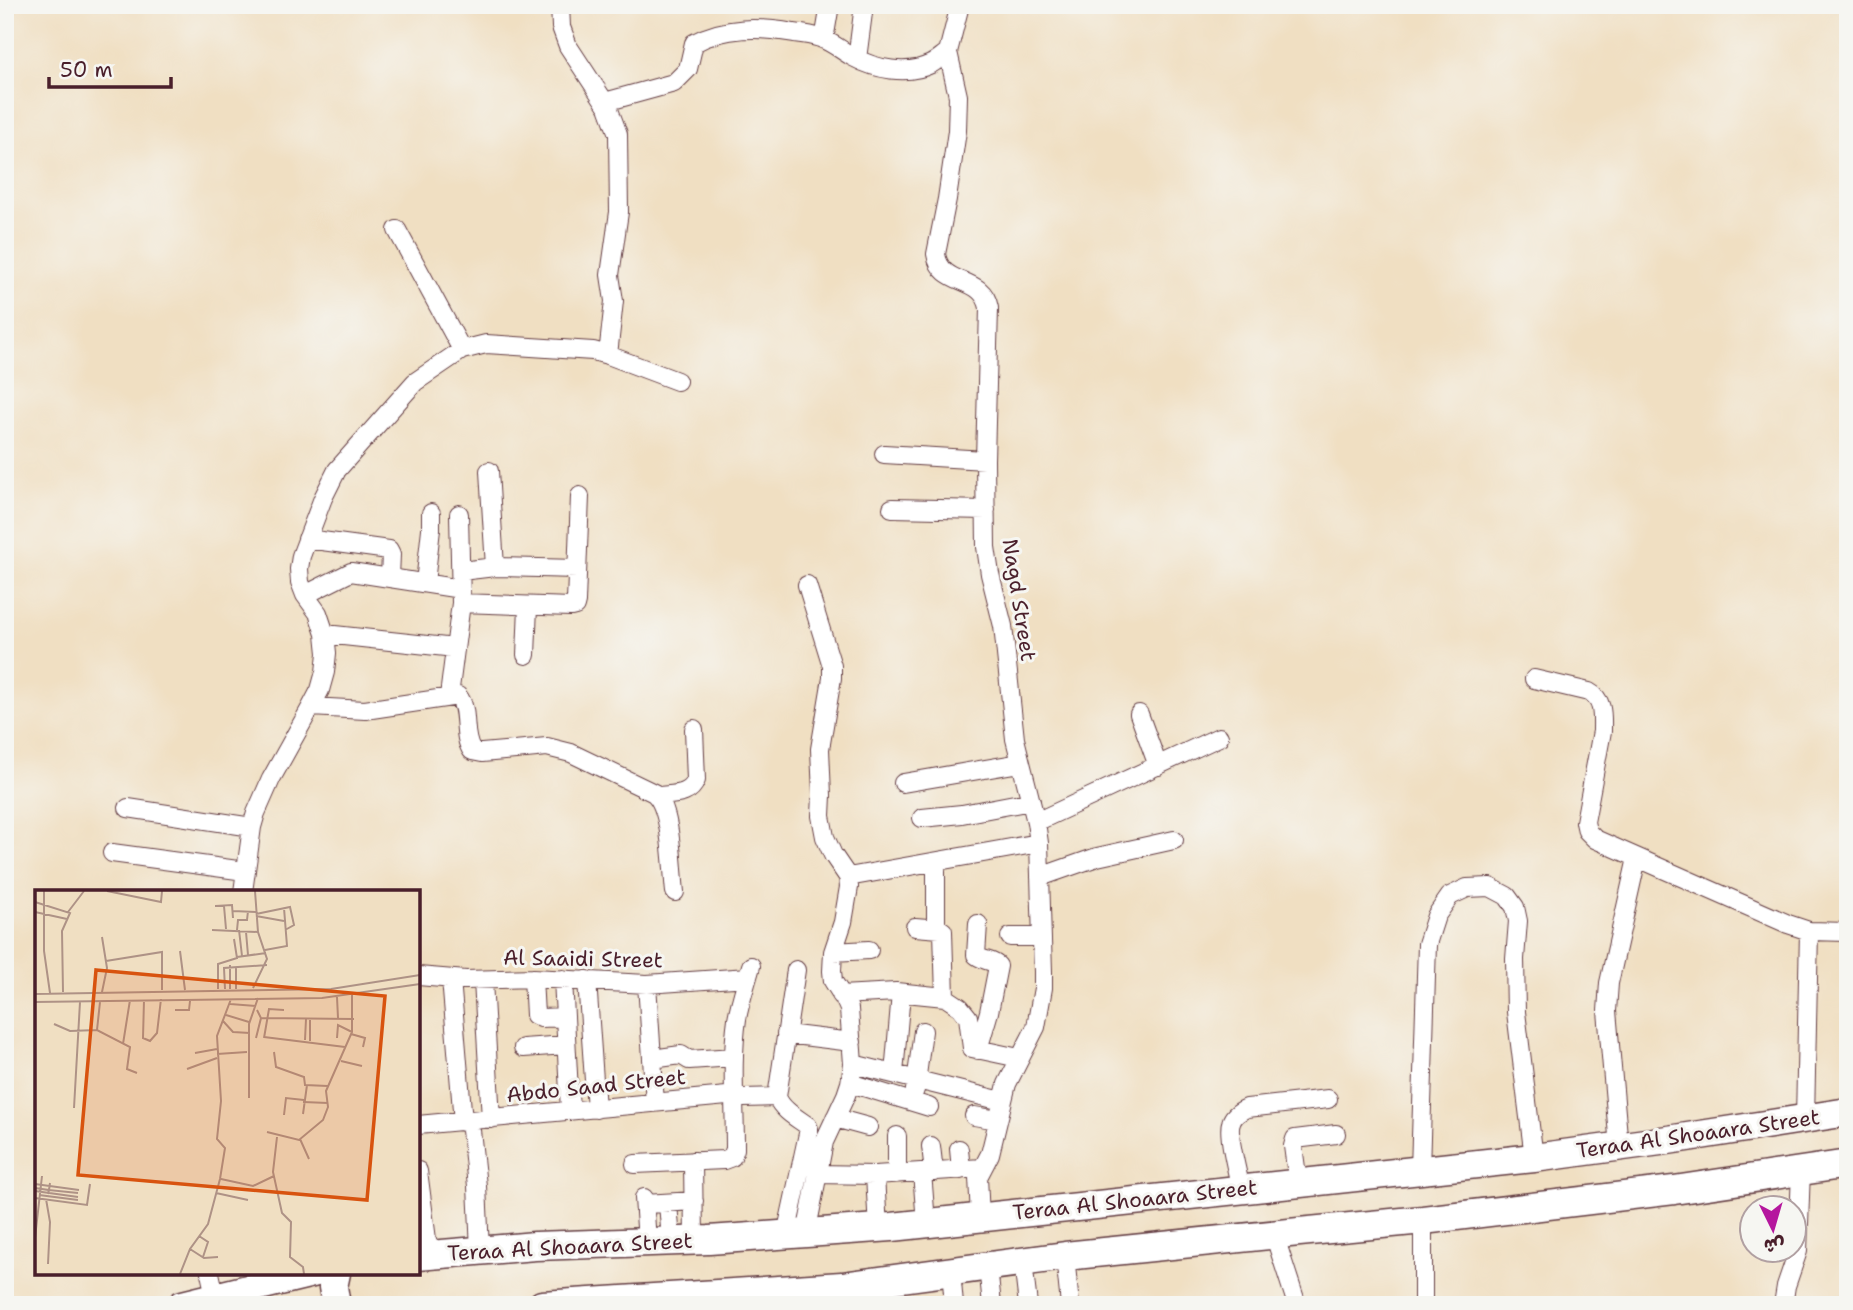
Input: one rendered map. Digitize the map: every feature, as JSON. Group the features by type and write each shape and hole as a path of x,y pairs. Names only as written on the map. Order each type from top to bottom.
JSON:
{"highway":[{"name":"Teraa Al Shoaara Street","path":"424,1256 480,1250 878,1228 1534,1158 1848,1112"},
{"path":"542,1305 836,1295 951,1271 1065,1256 1423,1220 1674,1190 1848,1164"},
{"path":"1287,1233 1292,1213 1291,1202 1298,1183"},
{"path":"1234,1190 1245,1212 1246,1221 1239,1238"},
{"path":"182,1305 213,1285 263,1284 304,1275"},
{"path":"336,1275 333,1287 336,1305"},
{"path":"263,1284 280,1296 285,1305"}],"street":[{"path":"560,5 561,27 568,46 605,102 618,134 620,191 610,275 614,301 608,355"},
{"path":"824,40 830,5"},
{"path":"857,59 863,5"},
{"name":"Nagd Street","path":"961,5 948,52 958,96 957,131 936,254 940,268 945,273 980,290 988,301 985,460 987,557 1003,626 1013,726 1039,843 1043,988 1039,1017 1031,1039 1007,1084 990,1154 977,1181 980,1217"},
{"path":"605,102 674,83 688,69 694,43 741,29 771,29 813,36 857,59 879,67 903,70 934,63 948,52"},
{"path":"397,230 462,350"},
{"path":"243,890 252,827 262,797 320,690 325,672 326,634 318,613 305,595 299,569 307,539 337,470 415,382 462,350 486,344 593,351 677,381"},
{"path":"884,454 985,460"},
{"path":"489,471 495,567"},
{"path":"305,595 351,572 461,588 528,606 575,606 580,496"},
{"path":"891,508 986,510"},
{"path":"425,583 431,513"},
{"path":"449,696 461,588 459,514"},
{"path":"307,539 389,550 390,577"},
{"path":"461,588 495,567 577,569"},
{"path":"796,1234 817,1174 824,1142 850,1083 853,1064 849,1009 833,981 832,961 849,895 848,877 833,855 822,827 820,749 832,666 807,585"},
{"path":"526,655 528,606"},
{"path":"326,634 455,648"},
{"path":"1534,679 1589,692 1600,701 1602,731 1585,822 1587,831 1595,839 1809,931 1848,933"},
{"path":"311,707 365,710 458,696 461,699 467,742 472,751 482,753 556,748 659,796 683,793 695,784 694,729"},
{"path":"1139,714 1158,766"},
{"path":"1036,822 1219,737"},
{"path":"903,783 1020,763"},
{"path":"659,796 667,820 674,892"},
{"path":"922,818 970,813 1031,801"},
{"path":"128,808 252,827"},
{"path":"1040,877 1097,858 1174,840"},
{"path":"848,877 1039,843"},
{"path":"112,853 245,871"},
{"path":"1619,1147 1607,1011 1609,983 1637,858"},
{"path":"936,863 936,928"},
{"path":"1420,1170 1427,944 1436,916 1450,896 1467,888 1490,887 1507,896 1515,907 1518,921 1515,958 1516,1012 1534,1158"},
{"path":"978,924 976,955 998,966 978,1050"},
{"path":"915,927 942,929 944,933 945,997"},
{"path":"1805,1119 1809,931"},
{"path":"1010,937 1042,937"},
{"path":"833,952 869,950"},
{"path":"796,970 778,1097 784,1108 809,1129 796,1234"},
{"name":"Al Saaidi Street","path":"420,976 483,981 533,978 648,984 750,972 737,1020 734,1057"},
{"path":"533,978 537,1018 564,1017"},
{"path":"451,979 477,1186 480,1250"},
{"path":"563,979 570,1111"},
{"path":"587,980 596,1109"},
{"path":"483,981 491,1119"},
{"path":"648,984 655,1103"},
{"path":"841,995 901,993 945,997 966,1014 974,1049 1019,1058"},
{"path":"894,1074 901,993"},
{"path":"850,1083 921,1105 917,1080 927,1055 923,1031"},
{"path":"786,1034 852,1042"},
{"path":"523,1048 566,1045"},
{"path":"896,1051 927,1055"},
{"path":"635,1164 724,1160 732,1157 735,1149 734,1057 689,1060 681,1055 652,1059"},
{"path":"853,1064 1002,1101"},
{"name":"Abdo Saad Street","path":"420,1125 727,1096 778,1097"},
{"path":"1234,1190 1230,1125 1236,1115 1247,1108 1328,1099"},
{"path":"974,1116 998,1120"},
{"path":"835,1118 868,1127"},
{"path":"1298,1183 1293,1146 1295,1139 1336,1134"},
{"path":"897,1174 898,1136"},
{"path":"926,1223 931,1146"},
{"path":"958,1149 961,1170"},
{"path":"671,1241 694,1201 693,1161"},
{"path":"817,1174 875,1175 982,1168"},
{"path":"1783,1305 1786,1286 1798,1251 1801,1170"},
{"path":"875,1175 878,1228"},
{"path":"420,1199 424,1256"},
{"path":"671,1241 644,1201 694,1201"},
{"path":"668,1203 671,1241"},
{"path":"1423,1220 1423,1305"},
{"path":"1287,1233 1297,1305"},
{"path":"1065,1256 1070,1305"},
{"path":"1023,1262 1028,1305"},
{"path":"988,1266 992,1305"},
{"path":"951,1271 954,1305"}]}
